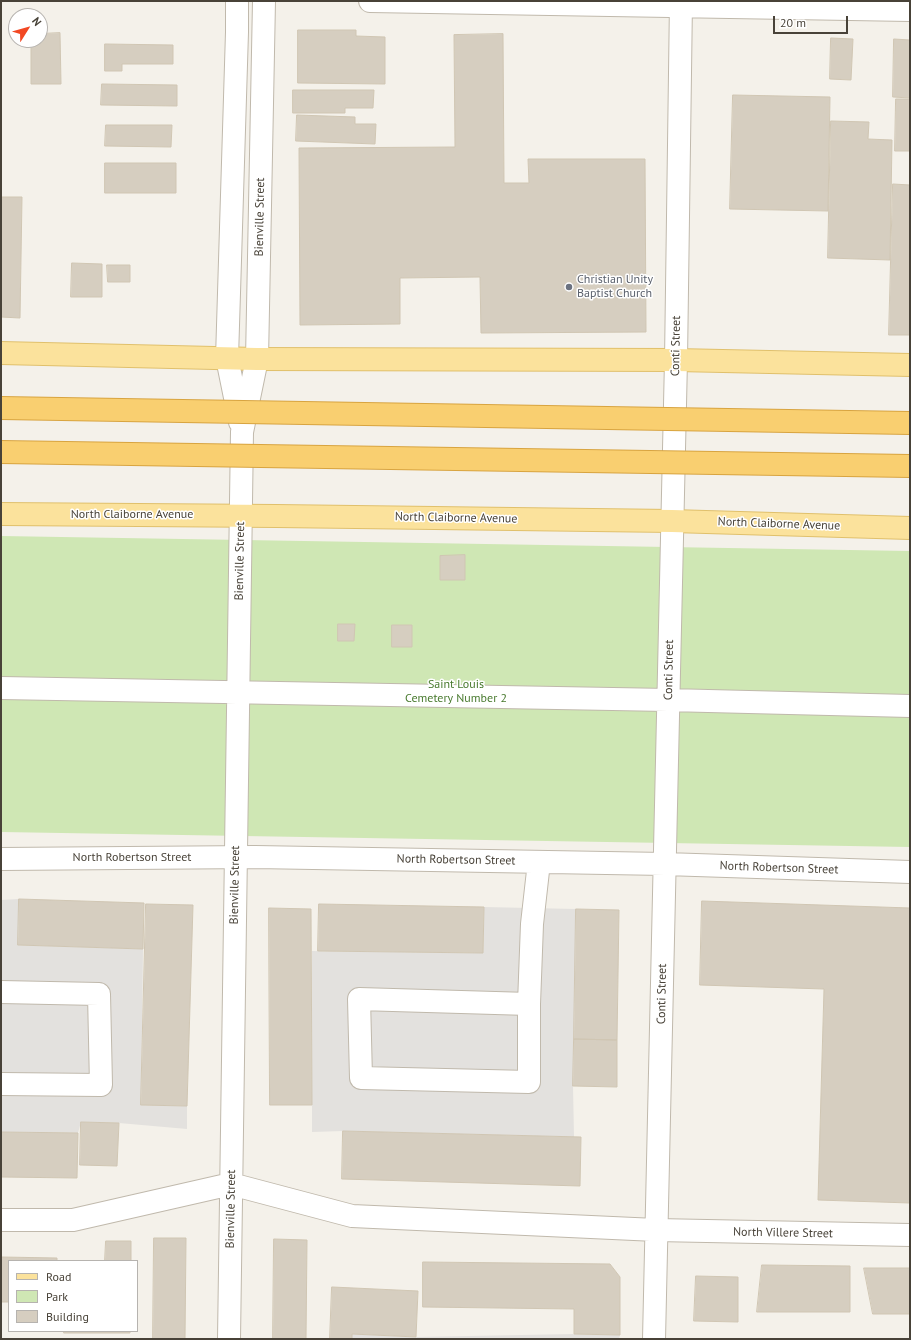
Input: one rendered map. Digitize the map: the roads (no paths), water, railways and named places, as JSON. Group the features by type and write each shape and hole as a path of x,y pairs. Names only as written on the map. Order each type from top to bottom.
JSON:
{"highway":[{"path":"1,408 910,423"},
{"path":"1,452 910,466"}],"main road":[{"path":"1,353 257,359 676,360 910,365"},
{"name":"North Claiborne Avenue","path":"1,514 672,521 910,528"}],"street":[{"name":"Bienville Street","path":"237,1 227,358 242,432"},
{"name":"Bienville Street","path":"229,1339 242,432 257,359 264,1"},
{"path":"370,1 681,3 910,10"},
{"name":"Conti Street","path":"654,1339 676,360 681,3"},
{"path":"1,688 668,700 910,706"},
{"name":"North Robertson Street","path":"1,859 236,857 665,864 910,872"},
{"path":"529,1004 359,999 361,1078 529,1082 529,1004 532,924 539,862"},
{"path":"1,992 99,994 101,1085 1,1084"},
{"path":"1,1220 73,1220 231,1184"},
{"name":"North Villere Street","path":"231,1184 352,1216 656,1230 910,1235"}],"place":[{"name":"Christian Unity Baptist Church","path":"569,287"}],"park label":[{"name":"Saint Louis Cemetery Number 2","path":"456,692"}]}
